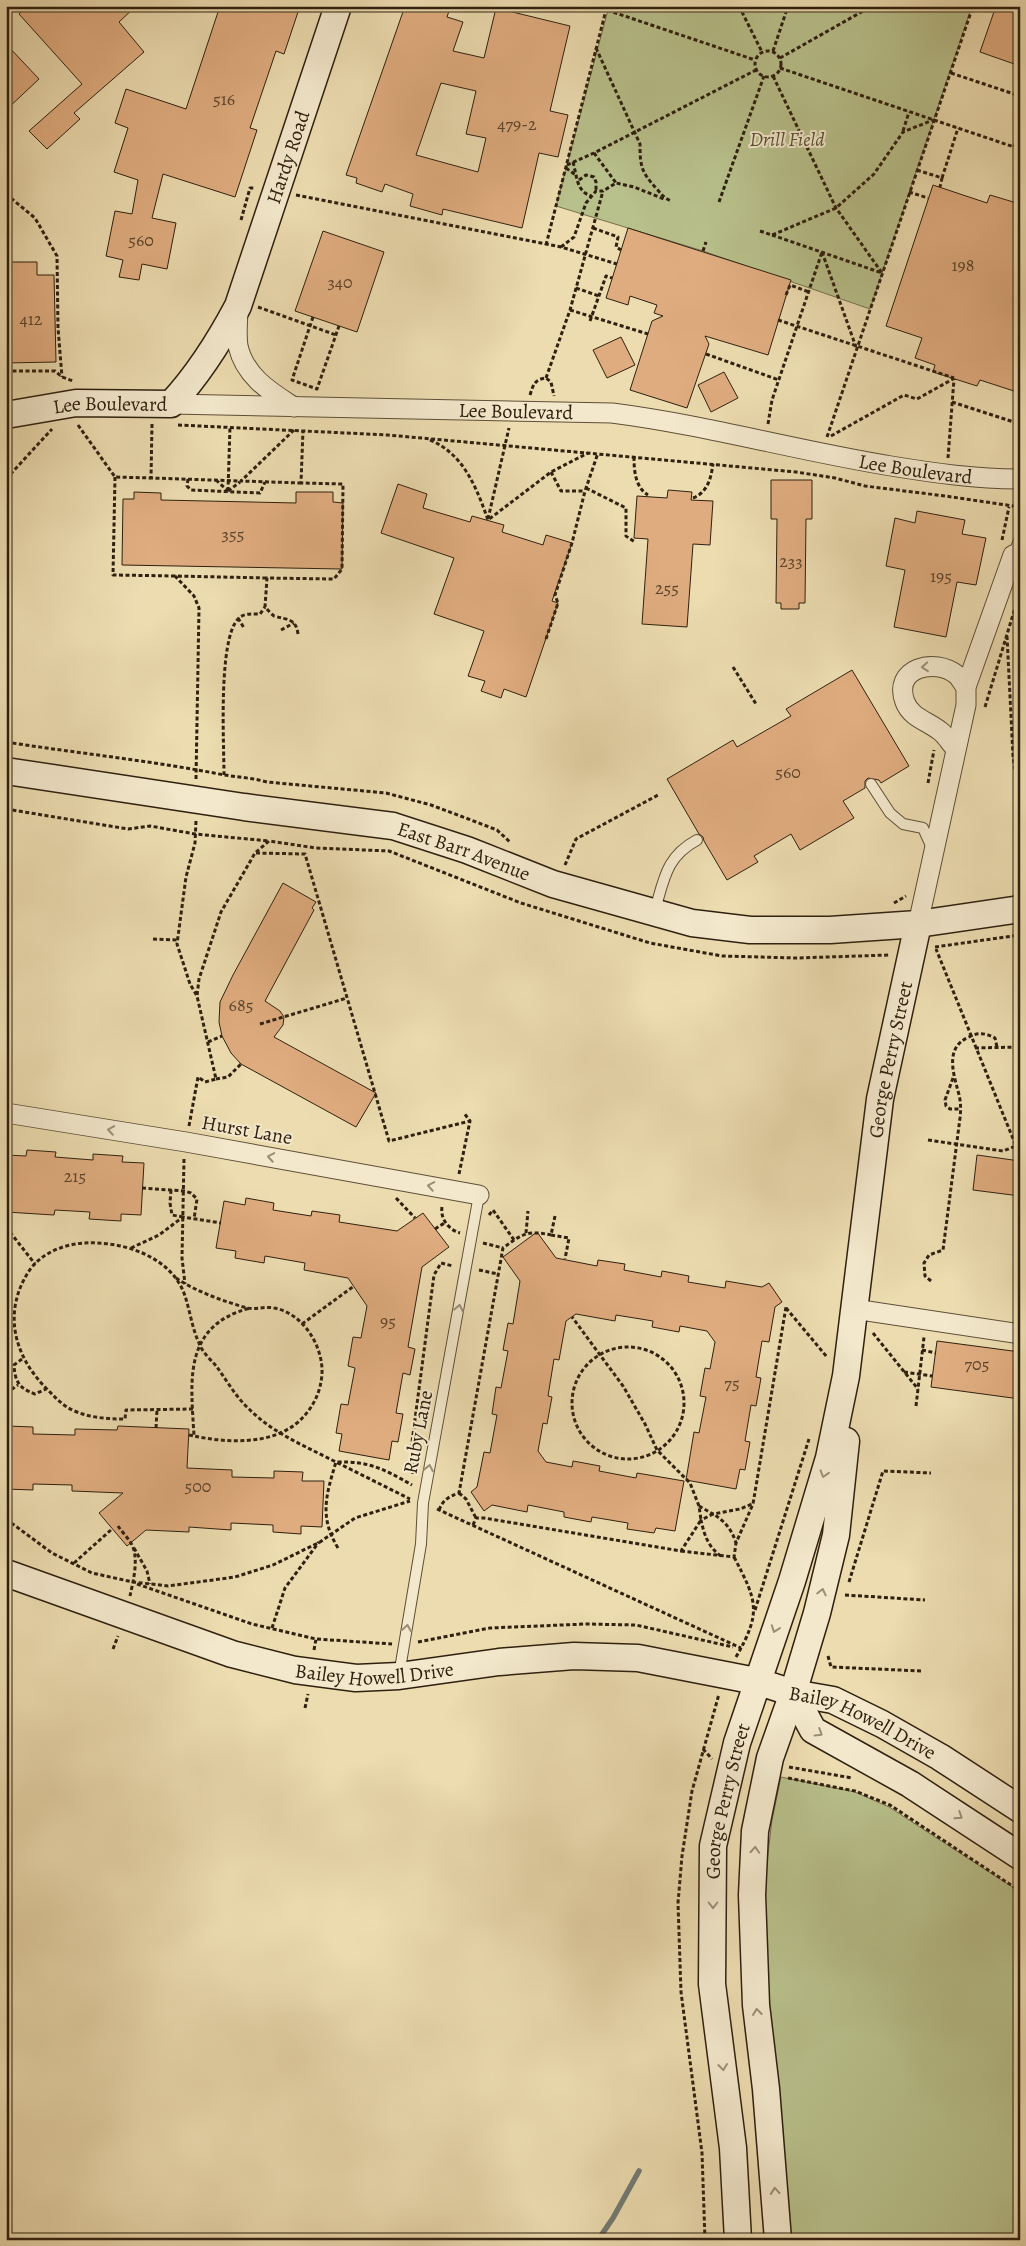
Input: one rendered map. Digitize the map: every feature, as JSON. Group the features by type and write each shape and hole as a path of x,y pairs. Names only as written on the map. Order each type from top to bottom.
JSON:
{"street":[{"name":"Hardy Road","path":"294,407 262,386 250,371 238,346 275,191 338,6"},
{"name":"Hardy Road","path":"168,418 215,349 248,306"},
{"name":"Lee Boulevard","path":"6,415 76,403 168,418 294,407 492,409 612,413 765,435 821,455 946,476 1020,479"},
{"name":"George Perry Street","path":"738,2240 733,2148 712,1984 713,1846 732,1765 756,1681 792,1581 829,1458 840,1368 862,1318 880,1099 955,748 966,705 966,687 1016,546"},
{"path":"955,748 940,730 913,713 905,704 902,692 906,679 913,669 923,666 934,667 957,675 966,687"},
{"name":"East Barr Avenue","path":"6,771 244,807 393,826 467,850 530,877 692,924 750,930 830,930 918,924 1020,909"},
{"name":"Hurst Lane","path":"6,1113 186,1142 479,1195"},
{"path":"862,1318 926,1320 1020,1334"},
{"name":"George Perry Street","path":"778,2240 767,2098 756,2004 752,1896 756,1831 768,1770 818,1613 836,1535 845,1453 840,1368"},
{"name":"Bailey Howell Drive","path":"6,1574 232,1654 312,1673 356,1678 399,1676 499,1662 574,1656 638,1658 756,1681 793,1693 833,1700 882,1724 940,1757 1020,1809"},
{"name":"Bailey Howell Drive","path":"793,1693 813,1730 910,1784 1020,1856"}],"lane":[{"path":"871,784 890,813 903,824 923,828 934,853"},
{"path":"654,914 669,865 683,848 697,840"},
{"name":"Ruby Lane","path":"399,1676 421,1544 417,1502 467,1268 479,1195"}],"path":[{"path":"595,6 606,8 755,60"},
{"path":"739,6 762,52"},
{"path":"773,51 788,6"},
{"path":"780,58 872,6"},
{"path":"954,378 917,399 904,395 826,439 909,192 951,74 972,6"},
{"path":"546,245 606,8"},
{"path":"596,48 640,144 640,161 645,176 665,199"},
{"path":"773,51 780,58 780,68 773,76 764,76 756,70 755,60 762,52 773,51"},
{"path":"780,68 1020,149"},
{"path":"566,166 756,70"},
{"path":"951,74 1020,96"},
{"path":"719,202 764,76"},
{"path":"773,76 836,208 882,273"},
{"path":"772,235 836,208 874,174 903,132 909,112"},
{"path":"903,132 934,120"},
{"path":"940,187 958,128"},
{"path":"1014,147 1020,130"},
{"path":"594,153 616,183 634,187 671,201"},
{"path":"573,162 582,192 591,196"},
{"path":"566,166 577,176"},
{"path":"917,170 942,178"},
{"path":"578,181 586,175 594,177 596,191"},
{"path":"561,247 574,237 586,203 591,196 596,191 603,191 616,183"},
{"path":"240,226 250,188 261,188 561,247 617,264"},
{"path":"546,378 570,310 603,191"},
{"path":"909,192 928,198"},
{"path":"6,194 35,218 57,256 58,328 62,377"},
{"path":"593,228 618,237 616,247 622,250"},
{"path":"760,231 882,273"},
{"path":"703,251 706,242"},
{"path":"765,435 772,400 822,252"},
{"path":"822,252 856,347"},
{"path":"590,321 606,276 612,278"},
{"path":"786,295 790,285 809,292"},
{"path":"576,288 599,296"},
{"path":"248,306 336,334"},
{"path":"570,310 648,334"},
{"path":"313,317 292,380 317,389 339,326"},
{"path":"778,320 954,378"},
{"path":"706,354 779,380"},
{"path":"6,372 55,371 62,377 76,382"},
{"path":"530,395 535,382 546,378 551,382 554,396"},
{"path":"945,496 954,378"},
{"path":"952,402 1020,424"},
{"path":"143,424 152,424 168,418 230,426 426,438 634,456 796,472 835,478 864,486 1020,507"},
{"path":"82,422 75,422 115,477 113,575 334,579 342,569 344,484 115,477"},
{"path":"6,479 58,424 49,425"},
{"path":"150,478 152,424"},
{"path":"228,491 230,426"},
{"path":"228,491 241,481 294,429"},
{"path":"301,483 303,430"},
{"path":"426,438 446,449 463,466 477,489 488,520"},
{"path":"488,520 504,444"},
{"path":"488,520 551,472 588,452"},
{"path":"546,639 558,604 554,595 572,543 598,453"},
{"path":"634,456 637,481 648,495"},
{"path":"693,498 702,493 708,485 713,464"},
{"path":"551,472 560,491 586,490 626,508 626,536 627,539 635,542"},
{"path":"188,479 187,486 191,490 260,493 265,482"},
{"path":"216,480 228,491"},
{"path":"175,576 194,596 199,608 195,834 192,858 186,877 178,944 190,984 197,996 216,1079"},
{"path":"224,775 228,636 238,618 248,614 260,614 265,607 267,578"},
{"path":"265,607 273,616 288,618 295,623 298,634"},
{"path":"1014,614 1020,622"},
{"path":"238,618 244,628"},
{"path":"281,630 295,623"},
{"path":"1007,633 1013,756 1020,807"},
{"path":"733,667 756,704"},
{"path":"6,742 156,762 282,784 386,793 431,805 497,830 516,847"},
{"path":"563,870 576,839 628,809 660,794"},
{"path":"6,809 128,828 150,826 195,834 269,841 316,848 332,848"},
{"path":"197,996 199,979 221,912 255,853 269,841"},
{"path":"255,853 305,854 316,848"},
{"path":"305,854 389,1141 470,1121"},
{"path":"887,905 892,905 909,894"},
{"path":"935,947 1020,935"},
{"path":"153,939 178,940"},
{"path":"260,1024 348,998"},
{"path":"931,1281 925,1276 924,1263 928,1255 943,1250 961,1109 953,1076 953,1057 957,1047 963,1040 975,1035 988,1034 995,1038 997,1047"},
{"path":"208,1042 222,1036"},
{"path":"975,1048 1020,1047"},
{"path":"187,1135 198,1077 205,1082 228,1077 241,1064"},
{"path":"953,1076 945,1100 946,1106 961,1109"},
{"path":"459,1176 470,1121 464,1113"},
{"path":"928,1140 978,1146"},
{"path":"1019,1152 1016,1146 1020,1143"},
{"path":"184,1151 182,1258 184,1284"},
{"path":"142,1188 191,1193 197,1199 194,1219"},
{"path":"171,1190 170,1203 172,1215 220,1223"},
{"path":"390,1192 416,1218"},
{"path":"442,1205 441,1214 452,1230 465,1235"},
{"path":"488,1217 493,1210 514,1240"},
{"path":"526,1233 528,1211"},
{"path":"551,1235 554,1216"},
{"path":"131,1248 159,1235 183,1217"},
{"path":"435,1229 446,1222"},
{"path":"6,1227 35,1264"},
{"path":"458,1493 503,1248 526,1233 537,1232 569,1238 565,1259"},
{"path":"484,1233 482,1243 503,1248"},
{"path":"193,1409 126,1410 125,1419 102,1419 77,1412 59,1403 22,1359 14,1326 15,1310 23,1282 35,1264 54,1250 80,1244 99,1244 131,1248 151,1258 184,1284 250,1308"},
{"path":"417,1502 412,1485 412,1442 434,1275 441,1263 498,1274"},
{"path":"174,1277 185,1294 199,1344 248,1409 279,1433 417,1502 473,1525 741,1648"},
{"path":"302,1324 354,1286"},
{"path":"189,1436 232,1440 263,1439 279,1433 306,1415 316,1399 322,1381 322,1366 319,1351 312,1335 302,1324 290,1315 274,1308 250,1308 238,1311 218,1324 202,1339 194,1356 194,1436"},
{"path":"755,1610 751,1590 734,1557 736,1543 753,1504 786,1308 827,1358 840,1368"},
{"path":"572,1317 623,1386 658,1450 690,1483 699,1506 706,1540 714,1551 721,1556"},
{"path":"862,1318 918,1389"},
{"path":"916,1406 926,1320"},
{"path":"621,1347 636,1347 650,1351 662,1358 678,1378 684,1398 682,1420 672,1438 658,1450 635,1459 619,1459 604,1454 590,1445 580,1433 571,1410 574,1385 587,1364 599,1355 607,1350 621,1347"},
{"path":"922,1350 936,1352"},
{"path":"22,1359 14,1365 15,1378 18,1385 25,1391 35,1394 46,1389"},
{"path":"904,1372 932,1376"},
{"path":"6,1393 18,1385"},
{"path":"156,1428 157,1410"},
{"path":"741,1648 750,1632 755,1610 810,1435"},
{"path":"336,1462 367,1463 382,1468 412,1485"},
{"path":"336,1462 325,1520 330,1535 338,1548"},
{"path":"843,1603 883,1471 931,1473"},
{"path":"439,1510 442,1502 458,1493"},
{"path":"458,1493 466,1499 476,1518"},
{"path":"322,1504 327,1502"},
{"path":"6,1519 52,1553 92,1573 133,1582 168,1586 235,1577 273,1565 320,1542 355,1518 417,1502"},
{"path":"682,1551 701,1520 713,1514 740,1509 753,1504"},
{"path":"699,1506 727,1525 736,1543"},
{"path":"473,1525 476,1518"},
{"path":"476,1518 682,1551 734,1557"},
{"path":"118,1526 147,1571 150,1584"},
{"path":"74,1564 112,1529"},
{"path":"272,1628 285,1588 320,1542"},
{"path":"129,1598 133,1582 134,1562 132,1545"},
{"path":"133,1582 252,1624 316,1639 367,1644 404,1645 490,1628 586,1624 636,1625 741,1648"},
{"path":"845,1595 925,1600"},
{"path":"829,1652 831,1666 922,1671"},
{"path":"702,1749 713,1760 732,1765"},
{"path":"768,1770 795,1768 859,1780"},
{"path":"768,1770 855,1791 890,1805 1020,1891"}],"green space":[{"name":"Drill Field","path":"609,6 972,6 870,309 703,251 556,206"},
{"path":"781,1777 855,1792 889,1807 1020,1892 1020,2209 1016,2240 790,2240 769,2018 763,1895 772,1820"}],"building":[{"path":"27,6 136,6 119,22 144,52 74,113 80,119 47,149 29,131 82,84 19,14"},
{"path":"220,6 300,6 284,54 276,51 250,128 257,130 235,197 163,174 152,218 176,223 167,269 142,264 139,280 119,277 123,260 106,256 115,211 132,214 138,180 114,172 128,128 115,123 126,89 186,109"},
{"path":"405,6 435,6 449,11 447,17 463,22 453,51 484,58 496,8 570,26 550,111 568,115 558,157 539,153 522,228 443,209 442,215 410,206 413,194 385,184 382,192 356,183 357,178 346,175","holes":["441,83 476,91 466,134 486,138 478,172 416,155"]},
{"path":"996,6 1020,6 1020,66 980,52"},
{"path":"6,44 39,79 6,110"},
{"path":"933,185 987,203 990,195 1020,204 1020,393 980,380 977,386 933,372 935,365 915,358 922,338 886,326"},
{"path":"628,228 791,280 768,355 705,336 709,344 687,408 630,390 652,321 663,316 654,313 657,305 630,296 628,305 606,298"},
{"path":"323,231 384,252 357,332 295,311"},
{"path":"9,262 37,262 37,275 54,275 56,362 6,363 6,276 10,276"},
{"path":"621,337 635,365 607,378 593,350"},
{"path":"724,372 738,398 711,412 698,385"},
{"path":"771,480 812,480 812,519 806,519 805,603 799,603 799,609 781,609 781,603 776,603 777,519 771,519"},
{"path":"398,484 427,494 423,508 470,522 472,516 504,525 502,532 543,545 546,535 572,543 552,601 558,603 526,697 504,689 501,698 481,691 485,681 468,676 484,631 434,614 454,558 381,533"},
{"path":"668,490 692,492 691,500 713,501 710,545 693,544 687,627 642,624 648,539 634,538 637,496 667,498"},
{"path":"134,492 161,493 161,500 296,503 296,492 333,492 333,502 343,503 342,569 122,565 123,499 134,499"},
{"path":"917,511 965,520 962,534 986,538 976,585 957,582 946,637 894,627 905,570 886,566 895,518 915,523"},
{"path":"852,670 909,766 881,783 879,780 868,778 865,781 865,788 843,801 854,818 800,850 791,834 754,856 758,862 727,880 667,779 733,740 737,747 791,716 786,709"},
{"path":"283,883 316,902 312,908 314,910 265,1001 280,1011 284,1017 283,1025 274,1037 376,1093 356,1127 241,1064 231,1053 222,1036 219,1022 220,1002"},
{"path":"27,1150 56,1152 55,1157 93,1160 93,1154 123,1156 122,1162 144,1163 141,1215 121,1214 121,1221 89,1219 90,1212 55,1210 54,1215 6,1212 6,1155 26,1156"},
{"path":"977,1155 1020,1161 1020,1196 973,1190"},
{"path":"246,1198 274,1203 273,1210 311,1216 312,1211 340,1215 339,1222 397,1231 423,1213 449,1247 422,1267 408,1347 415,1349 410,1375 403,1373 396,1413 403,1414 398,1442 392,1441 389,1460 339,1451 342,1434 336,1433 341,1404 348,1405 355,1368 348,1366 353,1337 361,1338 367,1306 348,1278 304,1270 305,1263 265,1256 264,1263 235,1258 236,1251 216,1248 224,1201 245,1205"},
{"path":"537,1232 556,1258 597,1266 598,1260 625,1264 624,1270 661,1277 662,1271 689,1276 688,1282 725,1288 726,1281 762,1287 769,1283 782,1302 775,1307 769,1342 762,1341 756,1377 761,1378 756,1406 751,1405 745,1441 750,1442 745,1470 740,1469 736,1489 686,1480 694,1432 699,1433 706,1397 700,1396 705,1368 710,1369 715,1342 707,1331 680,1326 679,1332 652,1327 653,1321 616,1315 615,1321 576,1314 566,1321 559,1360 554,1359 548,1396 552,1397 547,1424 543,1423 538,1451 546,1462 572,1467 573,1461 600,1466 599,1471 636,1478 637,1473 684,1481 675,1531 656,1528 654,1533 627,1529 628,1523 592,1517 591,1522 564,1517 564,1512 528,1505 527,1512 492,1505 484,1511 471,1492 477,1487 484,1452 490,1453 497,1415 492,1414 496,1387 501,1388 508,1351 503,1350 508,1323 513,1324 520,1281 503,1257"},
{"path":"937,1341 1020,1352 1020,1399 931,1387"},
{"path":"7,1426 33,1427 33,1434 75,1435 75,1429 117,1430 118,1426 189,1429 187,1468 232,1470 232,1477 274,1478 274,1471 303,1472 302,1481 324,1481 322,1527 301,1526 301,1534 273,1532 273,1525 231,1523 231,1530 189,1527 189,1532 146,1530 127,1546 99,1513 123,1493 72,1491 72,1485 33,1484 33,1490 6,1489"}],"waterway":[{"path":"598,2240 613,2218 639,2171"}]}
